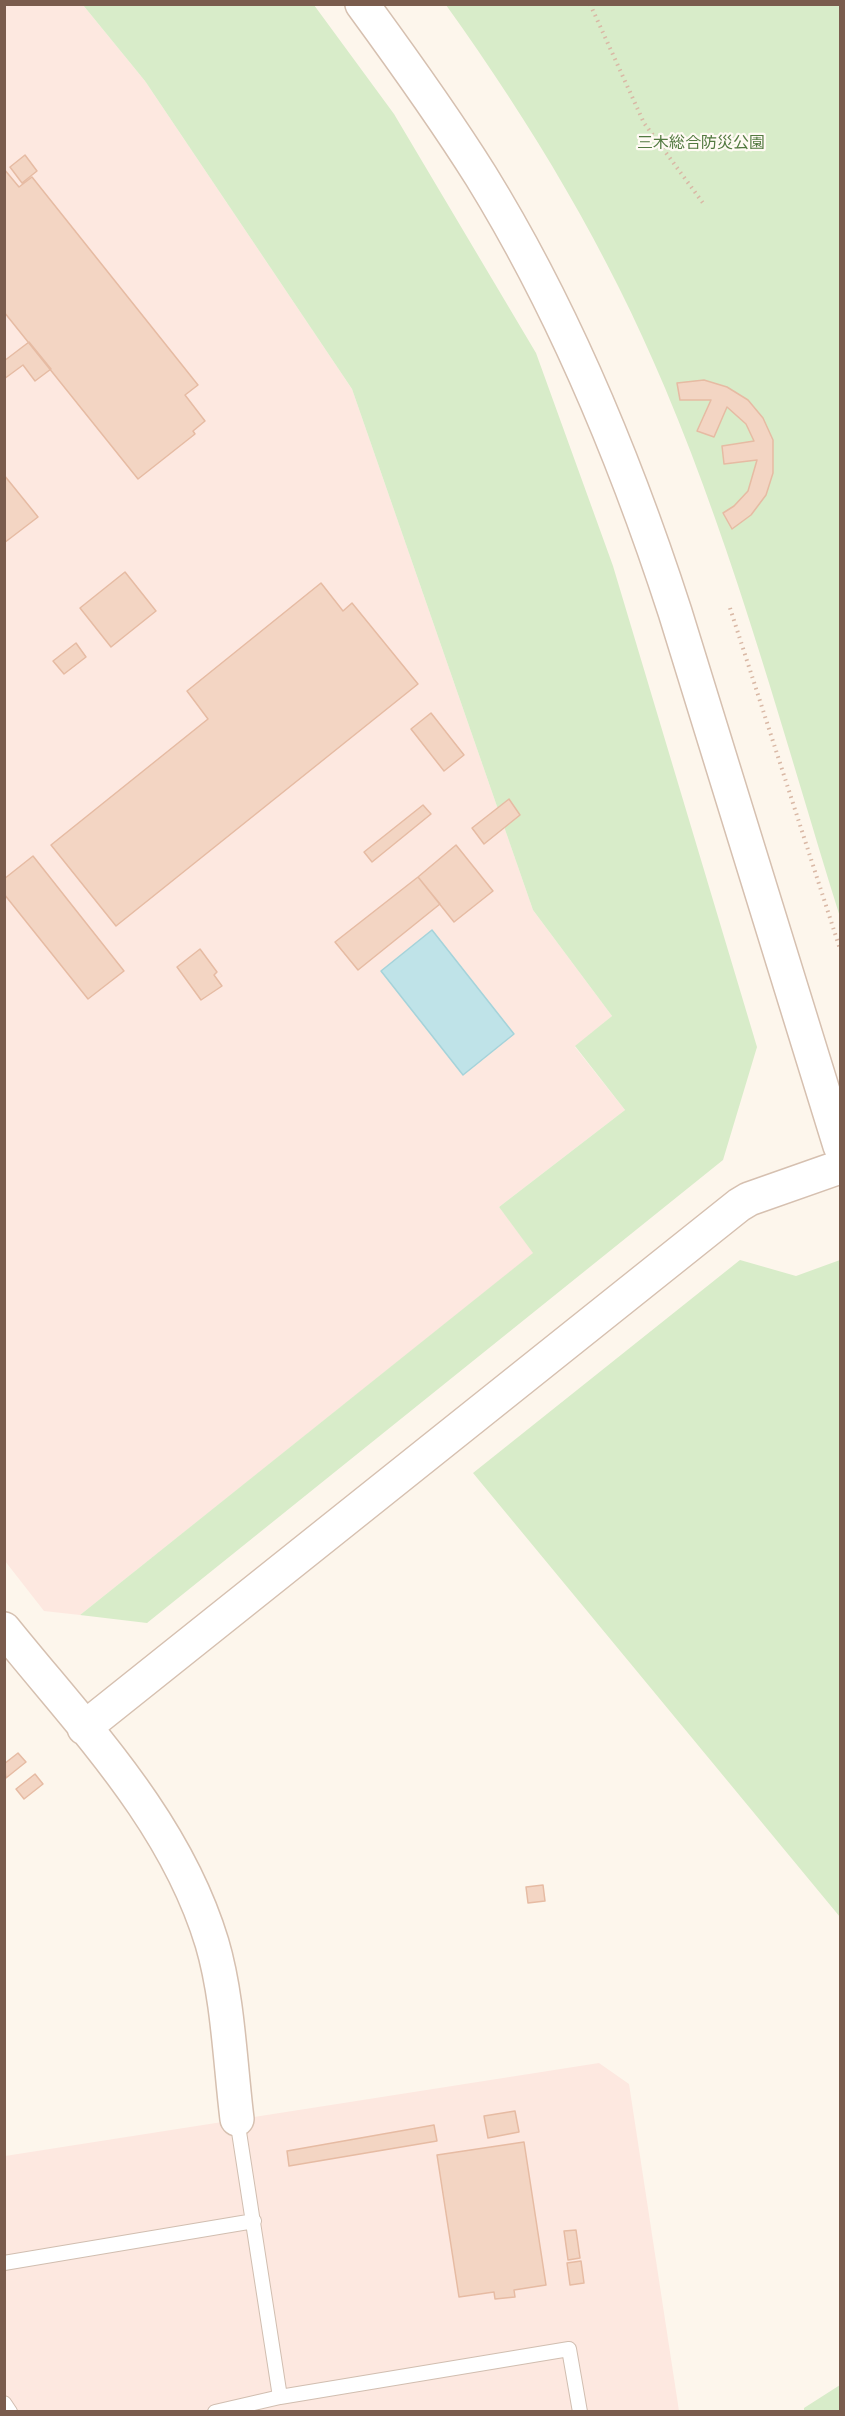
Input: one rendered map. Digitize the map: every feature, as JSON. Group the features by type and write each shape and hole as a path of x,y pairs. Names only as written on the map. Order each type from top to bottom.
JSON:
{"street":[{"path":"362,4 414,76 482,178 547,296 606,420 650,533 840,1146"},
{"path":"84,1728 739,1205 749,1198 840,1167"},
{"path":"4,1629 142,1799 196,1896 212,1945 223,1996 237,2119"}],"lane":[{"path":"237,2119 280,2397"},
{"path":"4,2263 254,2221"},
{"path":"215,2412 280,2397 569,2349 580,2412"},
{"path":"4,2403 10,2412"}],"path":[{"path":"590,4 644,123 703,203"},
{"path":"729,608 840,949"}],"shaded area":[{"path":"5,5 83,5 145,81 352,389 533,910 612,1016 575,1047 625,1110 499,1207 534,1253 80,1615 44,1611 5,1561"},
{"path":"599,2063 629,2084 679,2411 5,2412 5,2156"}],"green space":[{"path":"83,5 314,5 394,114 536,353 613,566 757,1047 723,1160 147,1623 80,1615 533,1253 499,1207 625,1110 575,1046 612,1016 533,910 352,389 145,81"},
{"name":"三木総合防災公園","path":"446,5 840,5 840,917 738,584 691,453 643,337 619,287 566,190 508,96"},
{"path":"740,1260 796,1276 840,1260 840,1917 473,1473"},
{"path":"840,2385 840,2411 804,2411 804,2408"}],"water":[{"path":"432,930 514,1034 463,1075 381,971"}],"building":[{"path":"25,155 37,171 22,183 10,167"},
{"path":"4,169 19,187 32,177 198,385 185,395 205,421 193,431 195,434 138,479 4,312"},
{"path":"29,342 51,369 35,381 23,365 4,379 4,361"},
{"path":"704,380 727,387 748,400 763,418 773,440 773,473 766,495 751,515 732,529 723,513 734,506 748,491 757,460 724,464 722,446 754,441 746,424 727,407 714,437 697,431 711,400 680,400 677,383"},
{"path":"4,475 38,517 4,543"},
{"path":"125,572 156,611 111,647 80,608"},
{"path":"321,583 343,611 352,603 418,684 116,926 51,845 208,719 187,691"},
{"path":"76,643 86,657 64,674 53,661"},
{"path":"431,713 464,755 444,771 411,729"},
{"path":"509,799 520,815 484,844 472,828"},
{"path":"423,805 431,814 372,862 364,852"},
{"path":"456,845 493,891 454,922 418,877"},
{"path":"33,856 124,971 88,999 4,894 4,879"},
{"path":"418,877 440,904 358,970 335,942"},
{"path":"200,949 217,972 214,975 222,986 201,1000 177,967"},
{"path":"18,1753 26,1762 6,1778 4,1764"},
{"path":"35,1774 43,1784 24,1799 16,1789"},
{"path":"543,1885 545,1901 528,1903 526,1887"},
{"path":"515,2111 519,2132 488,2138 484,2116"},
{"path":"434,2125 437,2141 289,2166 287,2151"},
{"path":"524,2142 546,2285 514,2290 515,2297 495,2299 494,2292 459,2297 437,2155"},
{"path":"576,2230 580,2258 568,2260 564,2231"},
{"path":"581,2261 584,2283 570,2285 567,2263"}]}
